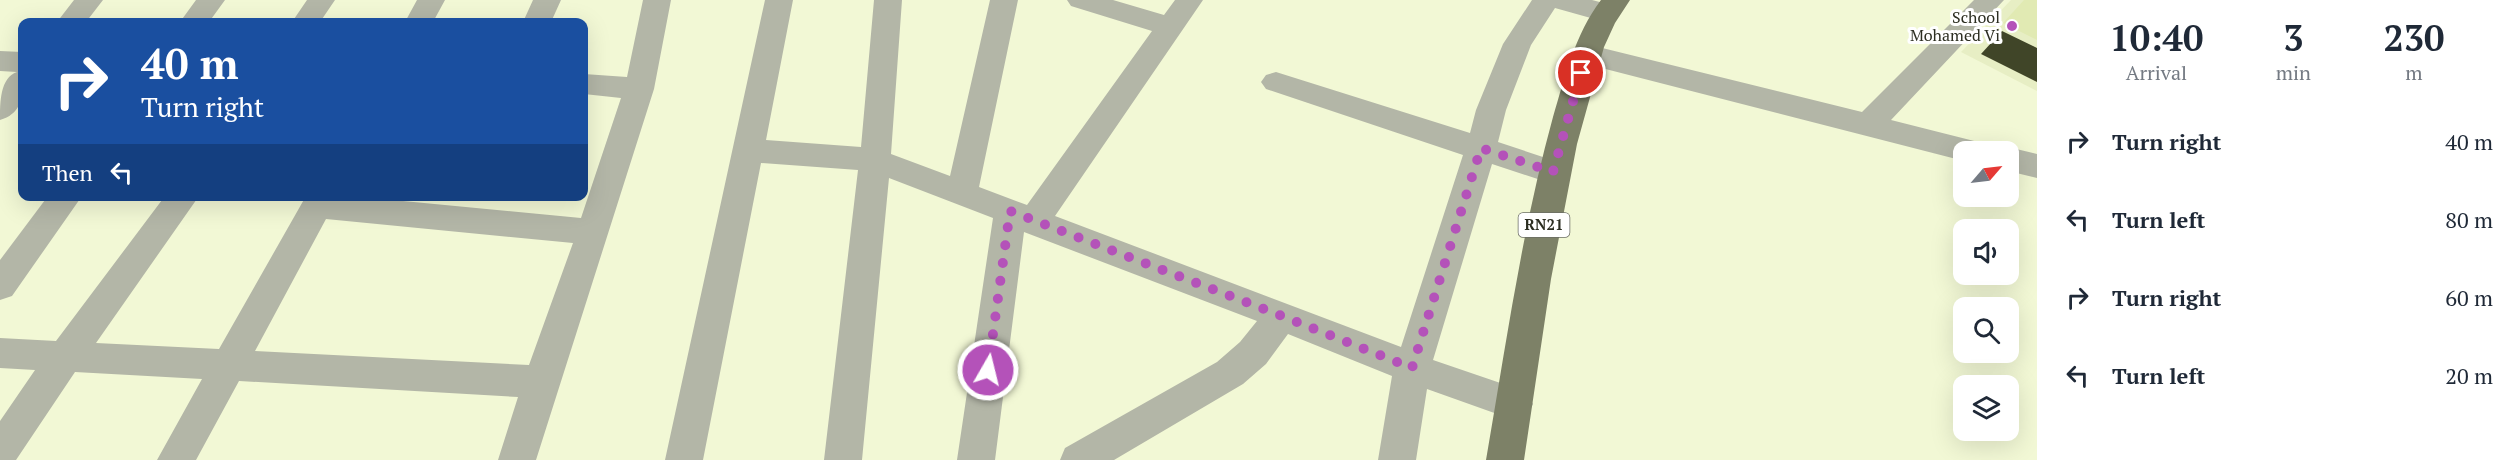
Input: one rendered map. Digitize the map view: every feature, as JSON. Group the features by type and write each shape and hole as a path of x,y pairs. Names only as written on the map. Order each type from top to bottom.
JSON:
{"main road":[{"name":"RN21","path":"1505,460 1553,172 1586,54 1610,6"}],"street":[{"path":"74,18 89,0"},
{"path":"197,18 211,0"},
{"path":"309,18 321,0"},
{"path":"421,18 431,0"},
{"path":"539,18 547,0"},
{"path":"517,460 639,89 657,0"},
{"path":"684,460 779,0"},
{"path":"843,460 875,160 888,0"},
{"path":"962,193 1004,0"},
{"path":"1081,0 1169,26"},
{"path":"976,460 1022,217 1157,48 1169,26 1189,0"},
{"path":"1397,460 1412,368 1491,110 1517,44 1546,0"},
{"path":"1558,0 1610,6"},
{"path":"1867,126 1990,0"},
{"path":"1586,54 1953,147"},
{"path":"0,61 18,62"},
{"path":"1276,82 1553,172"},
{"path":"588,84 639,89"},
{"path":"0,109 18,86"},
{"path":"748,151 817,154 875,160 1412,368 1514,404"},
{"path":"2019,162 2037,166"},
{"path":"0,286 62,201"},
{"path":"0,453 65,357 179,201"},
{"path":"176,460 320,201 453,208 593,232"},
{"path":"1079,460 1230,373 1253,353 1282,316"},
{"path":"0,353 541,382"}],"shaded area":[{"name":"School Mohamed Vi","path":"2011,0 2037,0 2037,91 1961,52"},
{"path":"2024,0 2037,0 2037,40 2003,23"}],"building":[{"path":"2002,31 2037,48 2037,82 1981,54"}],"place":[{"name":"School Mohamed Vi","path":"2012,26"}],"route":[{"path":"988,370 1010,211 1033,222 1412,368 1481,148 1553,172 1581,73"}]}
